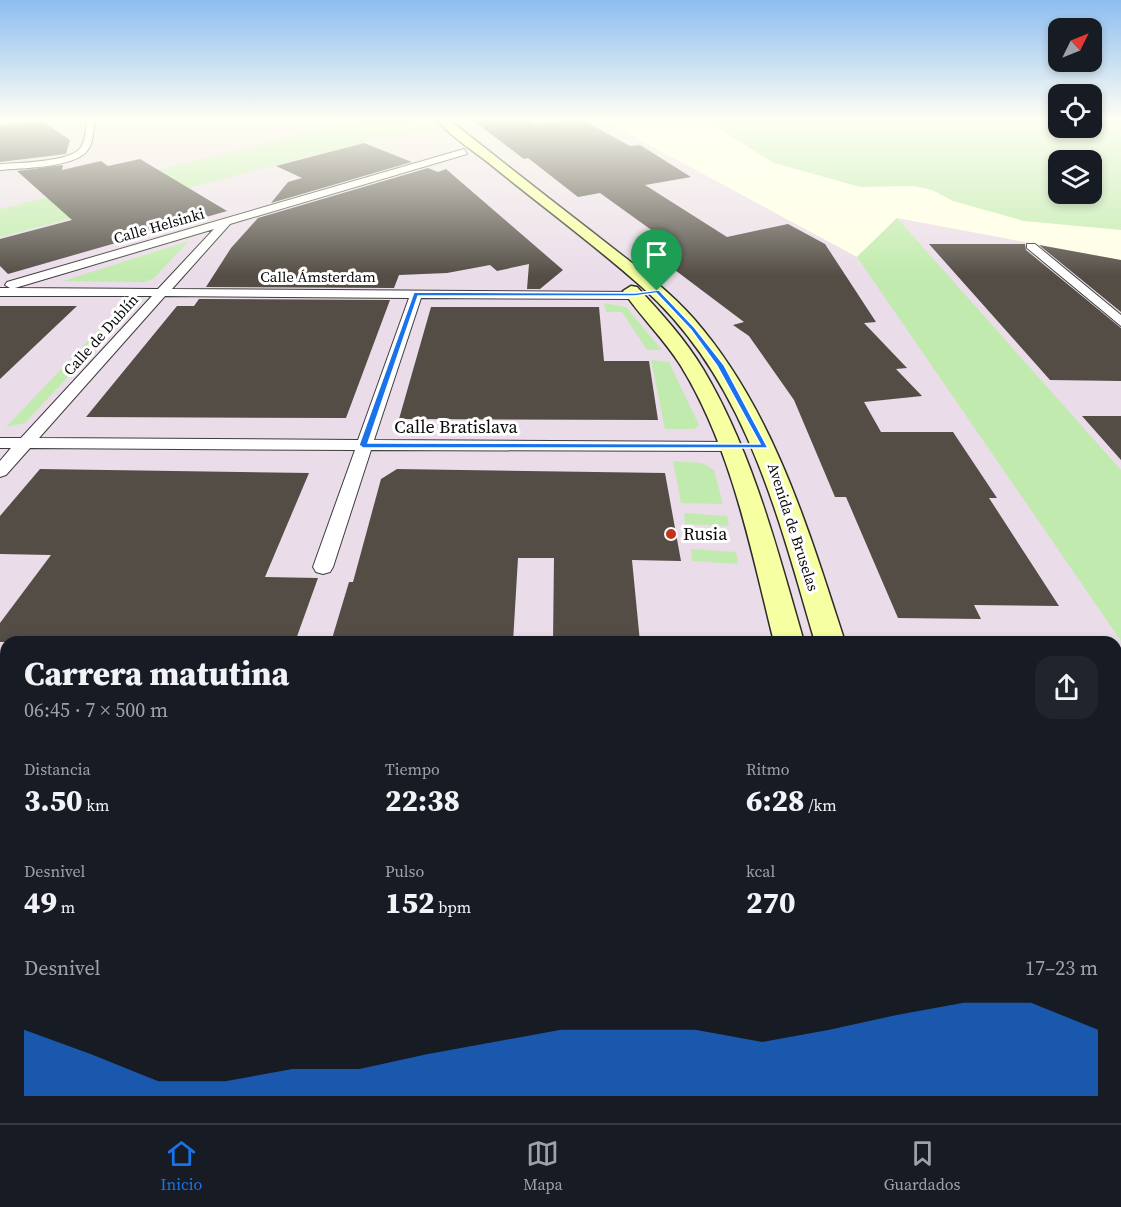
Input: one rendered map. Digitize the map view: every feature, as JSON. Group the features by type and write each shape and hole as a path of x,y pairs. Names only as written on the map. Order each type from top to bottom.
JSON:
{"main road":[{"name":"Avenida de Bruselas","path":"496,171 635,294 684,352 713,403 732,447 787,636"},
{"name":"Avenida de Bruselas","path":"500,171 657,291 693,329 721,365 765,447 828,636"},
{"path":"635,294 657,291"},
{"path":"732,447 765,447"}],"street":[{"name":"Calle Helsinki","path":"0,290 399,171"},
{"name":"Calle de Dublín","path":"0,471 227,222"},
{"path":"1031,246 1121,322"},
{"name":"Calle Ámsterdam","path":"0,290 635,294"},
{"path":"323,567 416,294"},
{"name":"Calle Bratislava","path":"0,443 732,447"}],"shaded area":[{"path":"0,171 698,171 857,257 897,218 1121,260 1121,636 0,636"}],"green space":[{"path":"152,171 251,171 0,237 0,209"},
{"path":"804,171 1048,171 1048,204 1102,204 1102,171 1121,171 1121,230 1024,221 953,201 932,190 914,186 860,187"},
{"path":"897,218 1121,470 1121,636 1118,636 857,257"},
{"path":"189,241 154,278 145,282 63,281"},
{"path":"126,301 136,304 25,423 6,427"},
{"path":"604,303 626,307 662,350 647,350 622,312 606,312"},
{"path":"651,360 669,362 699,425 694,429 665,429"},
{"path":"673,461 702,463 714,470 723,504 681,503"},
{"path":"684,513 727,516 729,526 685,524"},
{"path":"691,549 736,552 738,564 692,561"}],"building":[{"path":"17,171 161,171 227,211 8,274 0,266 0,239 72,220"},
{"path":"288,171 380,171 271,203 288,182 302,178"},
{"path":"416,171 449,171 563,270 540,289 527,289 529,264 497,271 490,265 447,273 399,275 394,288 206,287 231,248 258,218"},
{"path":"545,171 682,171 691,177 645,185 727,237 788,224 825,244 876,322 864,323 907,368 896,369 922,396 864,402 881,432 953,432 997,498 989,498 1059,606 974,605 981,619 898,618 846,497 835,497 794,400 749,336 733,325 744,322 659,258 682,252 600,193 578,197"},
{"path":"929,244 1025,244 1026,250 1121,328 1121,381 1050,380"},
{"path":"1039,245 1121,260 1121,312"},
{"path":"199,299 390,300 346,418 86,417 177,306 194,306"},
{"path":"0,306 77,306 0,379"},
{"path":"431,307 599,307 604,361 649,361 658,420 399,419"},
{"path":"1082,416 1121,416 1121,460"},
{"path":"40,469 309,473 265,577 318,578 297,636 0,636 0,623 51,555 0,554 0,516"},
{"path":"397,469 665,473 681,561 632,560 639,636 553,636 554,558 518,558 513,636 333,636 349,582 353,582 381,479"}],"place":[{"name":"Rusia","path":"671,534"}],"route":[{"path":"657,291 693,329 721,365 765,447 363,445 416,294 635,294 657,291"}]}
